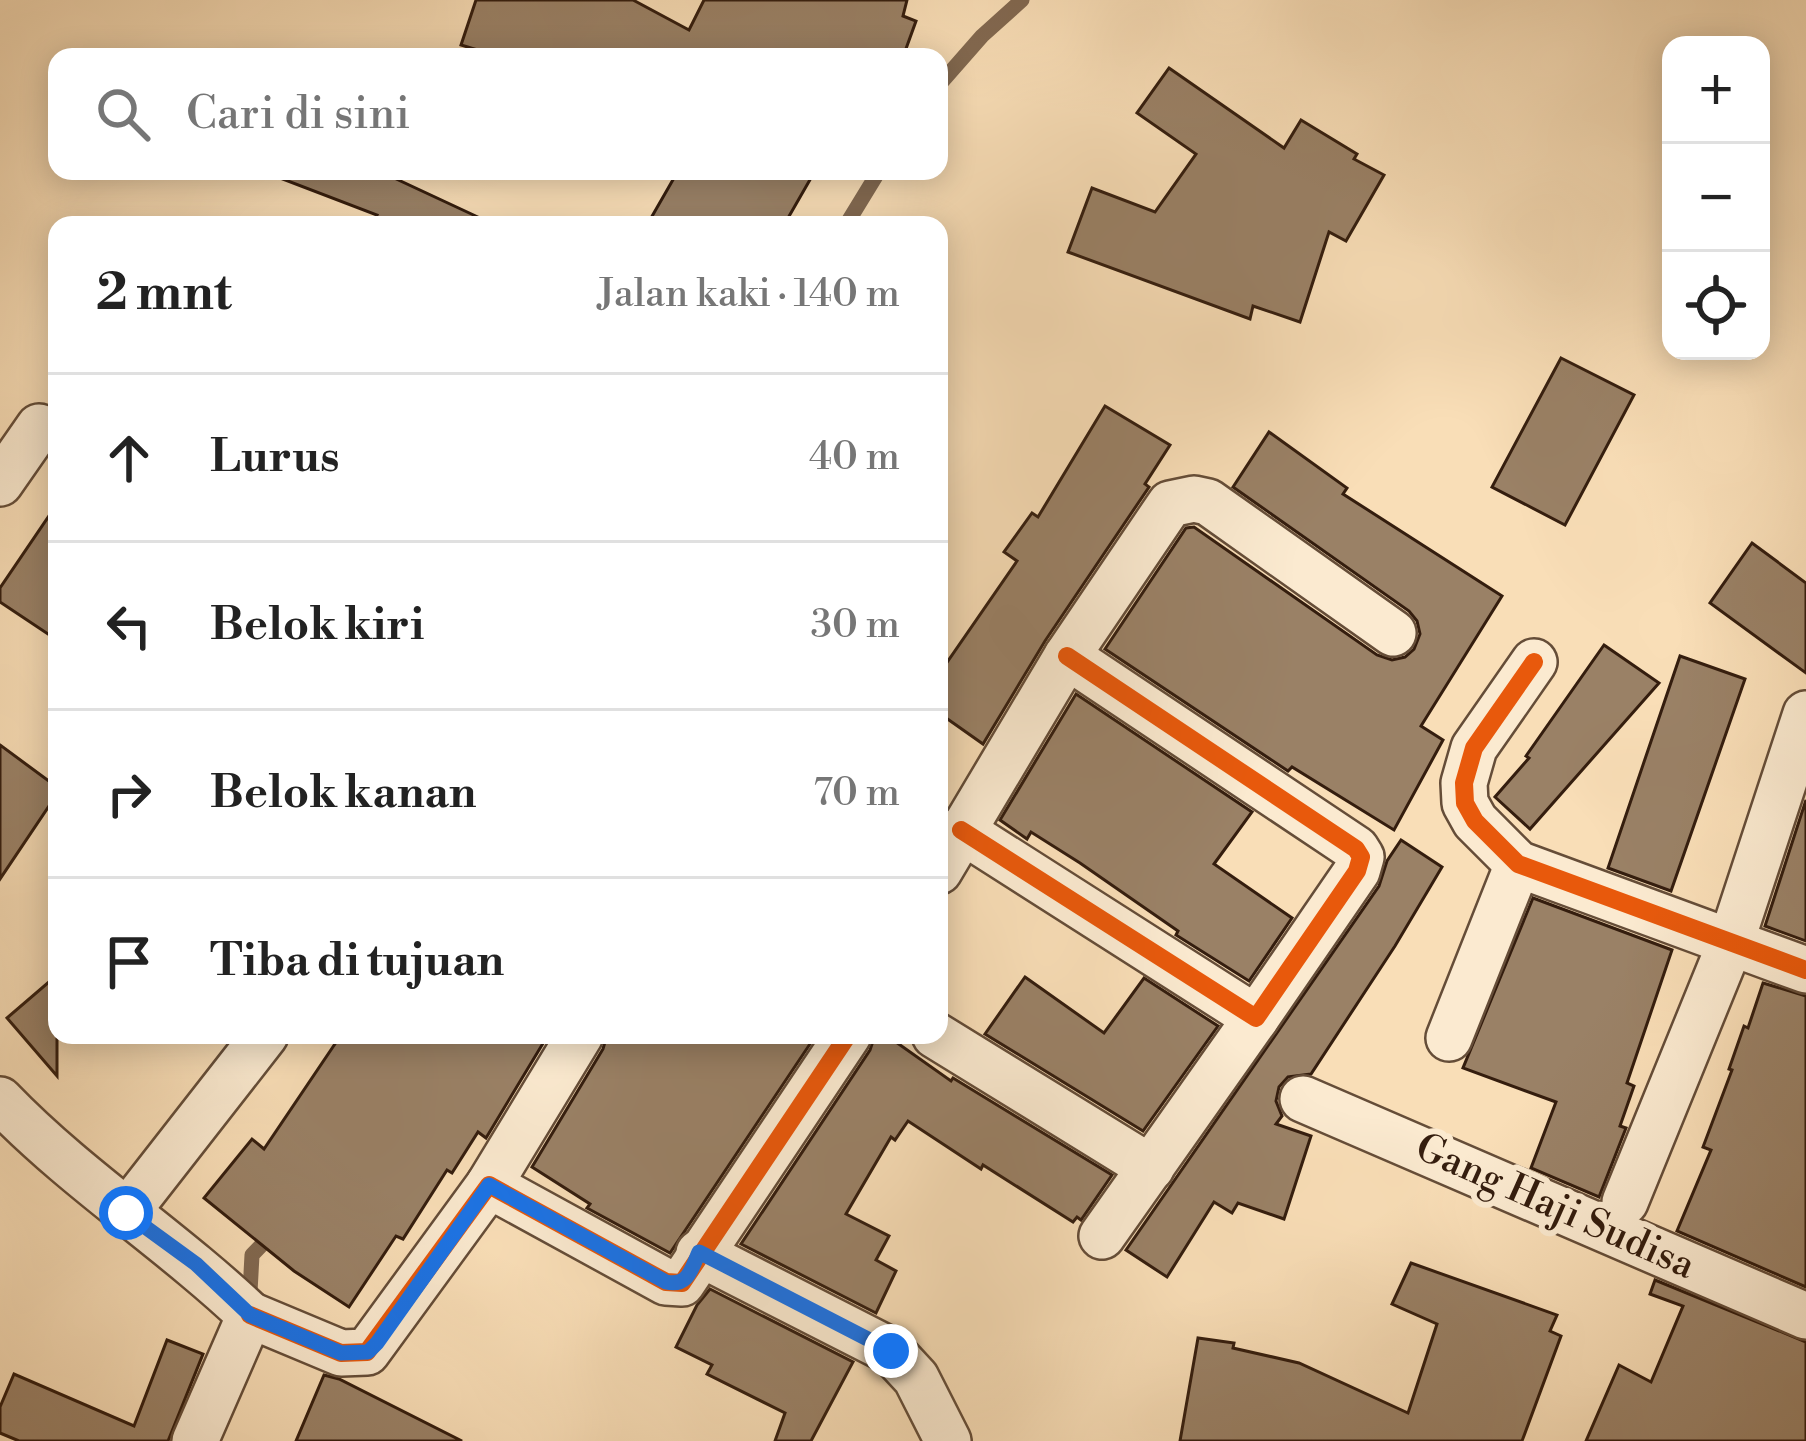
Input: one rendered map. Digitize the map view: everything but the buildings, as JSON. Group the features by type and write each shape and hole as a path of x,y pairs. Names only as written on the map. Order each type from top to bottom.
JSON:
{"street":[{"path":"0,483 39,427"},
{"path":"948,854 1067,656 1170,504 1208,502 1393,633"},
{"path":"1067,656 1359,854 1358,871 1102,1236"},
{"path":"1534,662 1474,748 1464,783 1465,803 1475,821 1518,864 1806,970"},
{"path":"1625,1202 1731,942 1806,714"},
{"path":"961,830 1256,1018"},
{"path":"1449,1038 1518,864"},
{"path":"948,1043 1151,1168"},
{"path":"126,1213 258,1044"},
{"path":"0,1100 62,1161 196,1264 250,1315 341,1353 368,1352 489,1185 575,1044"},
{"path":"489,1185 676,1284 687,1279 699,1252 842,1044"},
{"name":"Gang Haji Sudisa","path":"1304,1100 1806,1316"},
{"path":"699,1252 891,1351 916,1378 948,1441"},
{"path":"195,1441 250,1315"}],"waterway":[{"path":"948,75 1022,0"},
{"path":"852,216 874,180"},
{"path":"255,1299 250,1292 252,1255 274,1232"}],"cycle path":[{"path":"961,830 1256,1018 1357,871 1361,857 1356,849 1067,656"},
{"path":"1534,662 1474,748 1464,783 1465,803 1475,821 1518,864 1806,970"},
{"path":"250,1315 341,1353 367,1352 489,1185 666,1282 682,1283 842,1044"}],"route":[{"path":"126,1213 196,1264 250,1315 341,1353 368,1352 377,1343 489,1185 666,1282 687,1279 699,1252 891,1351"}]}
